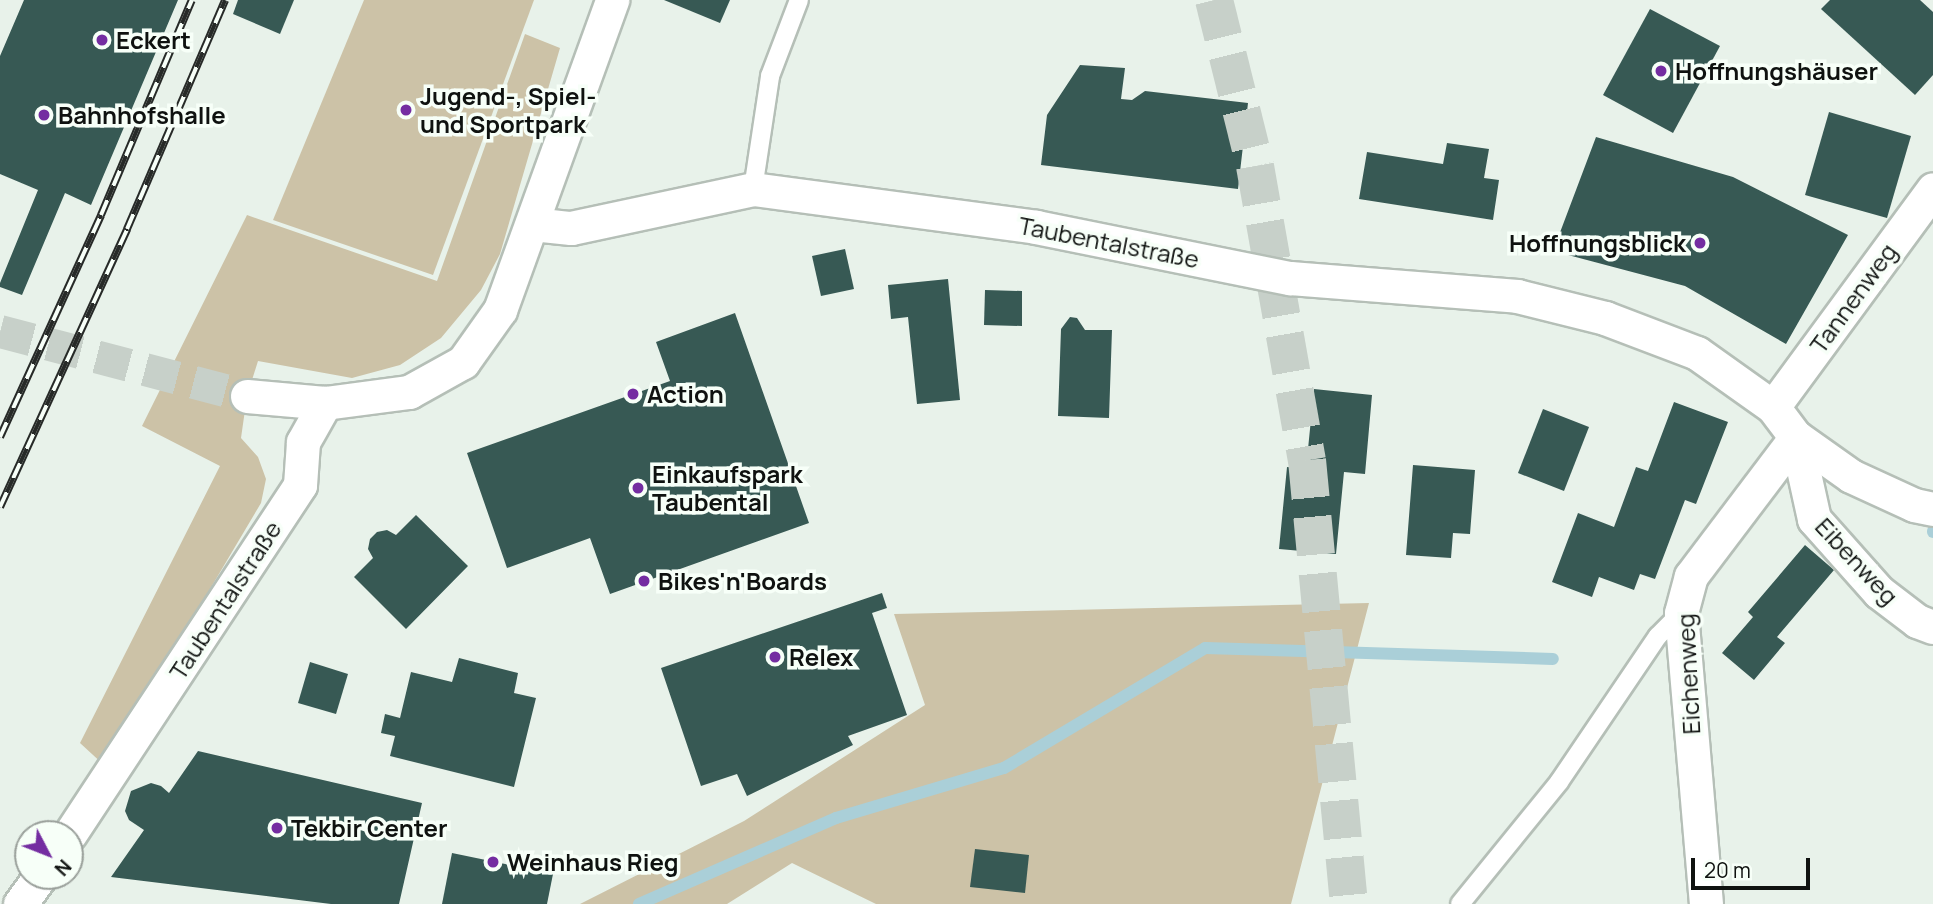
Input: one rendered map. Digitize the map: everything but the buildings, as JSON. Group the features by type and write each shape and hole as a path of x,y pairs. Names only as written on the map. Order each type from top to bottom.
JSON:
{"street":[{"path":"247,396 325,403 410,392 463,362 500,310 612,0"},
{"name":"Tannenweg","path":"1773,407 1933,188"},
{"name":"Taubentalstraße","path":"531,224 571,228 753,189 1036,227 1290,278 1517,296 1605,318 1697,353 1773,407 1796,437 1851,476 1914,505 1933,509"},
{"name":"Taubentalstraße","path":"80,820 300,485 303,442 325,403"},
{"name":"Eichenweg","path":"1706,904 1681,613 1691,576 1796,437"},
{"name":"Eibenweg","path":"1796,437 1814,519 1879,592 1917,621 1933,627"}],"lane":[{"path":"753,189 770,76 799,0"},
{"path":"1460,904 1559,782 1658,636 1681,613"}],"shaded area":[{"name":"Jugend-, Spiel- und Sportpark","path":"364,0 534,0 433,275 273,220"},
{"path":"525,34 560,48 500,254 481,290 441,338 400,365 352,378 258,361 247,396 241,438 258,457 266,479 261,503 105,766 80,743 220,466 142,426 247,215 437,281"},
{"path":"1369,603 1291,904 876,904 792,863 727,904 580,904 744,821 925,705 894,614"}],"waterway":[{"path":"639,904 836,818 1004,768 1205,648 1553,659"}],"tunnel":[{"path":"1214,0 1255,166 1307,460 1349,904"},
{"path":"0,331 247,396"}],"railway":[{"path":"0,437 101,215 192,0"},
{"path":"0,507 127,229 225,0"}],"place":[{"name":"Eckert","path":"102,40"},
{"name":"Hoffnungshäuser","path":"1661,71"},
{"name":"Jugend-, Spiel- und Sportpark","path":"406,110"},
{"name":"Bahnhofshalle","path":"44,115"},
{"name":"Hoffnungsblick","path":"1700,243"},
{"name":"Action","path":"633,394"},
{"name":"Einkaufspark Taubental","path":"638,488"},
{"name":"Bikes'n'Boards","path":"644,581"},
{"name":"Relex","path":"775,657"},
{"name":"Tekbir Center","path":"277,828"},
{"name":"Weinhaus Rieg","path":"493,862"}]}
